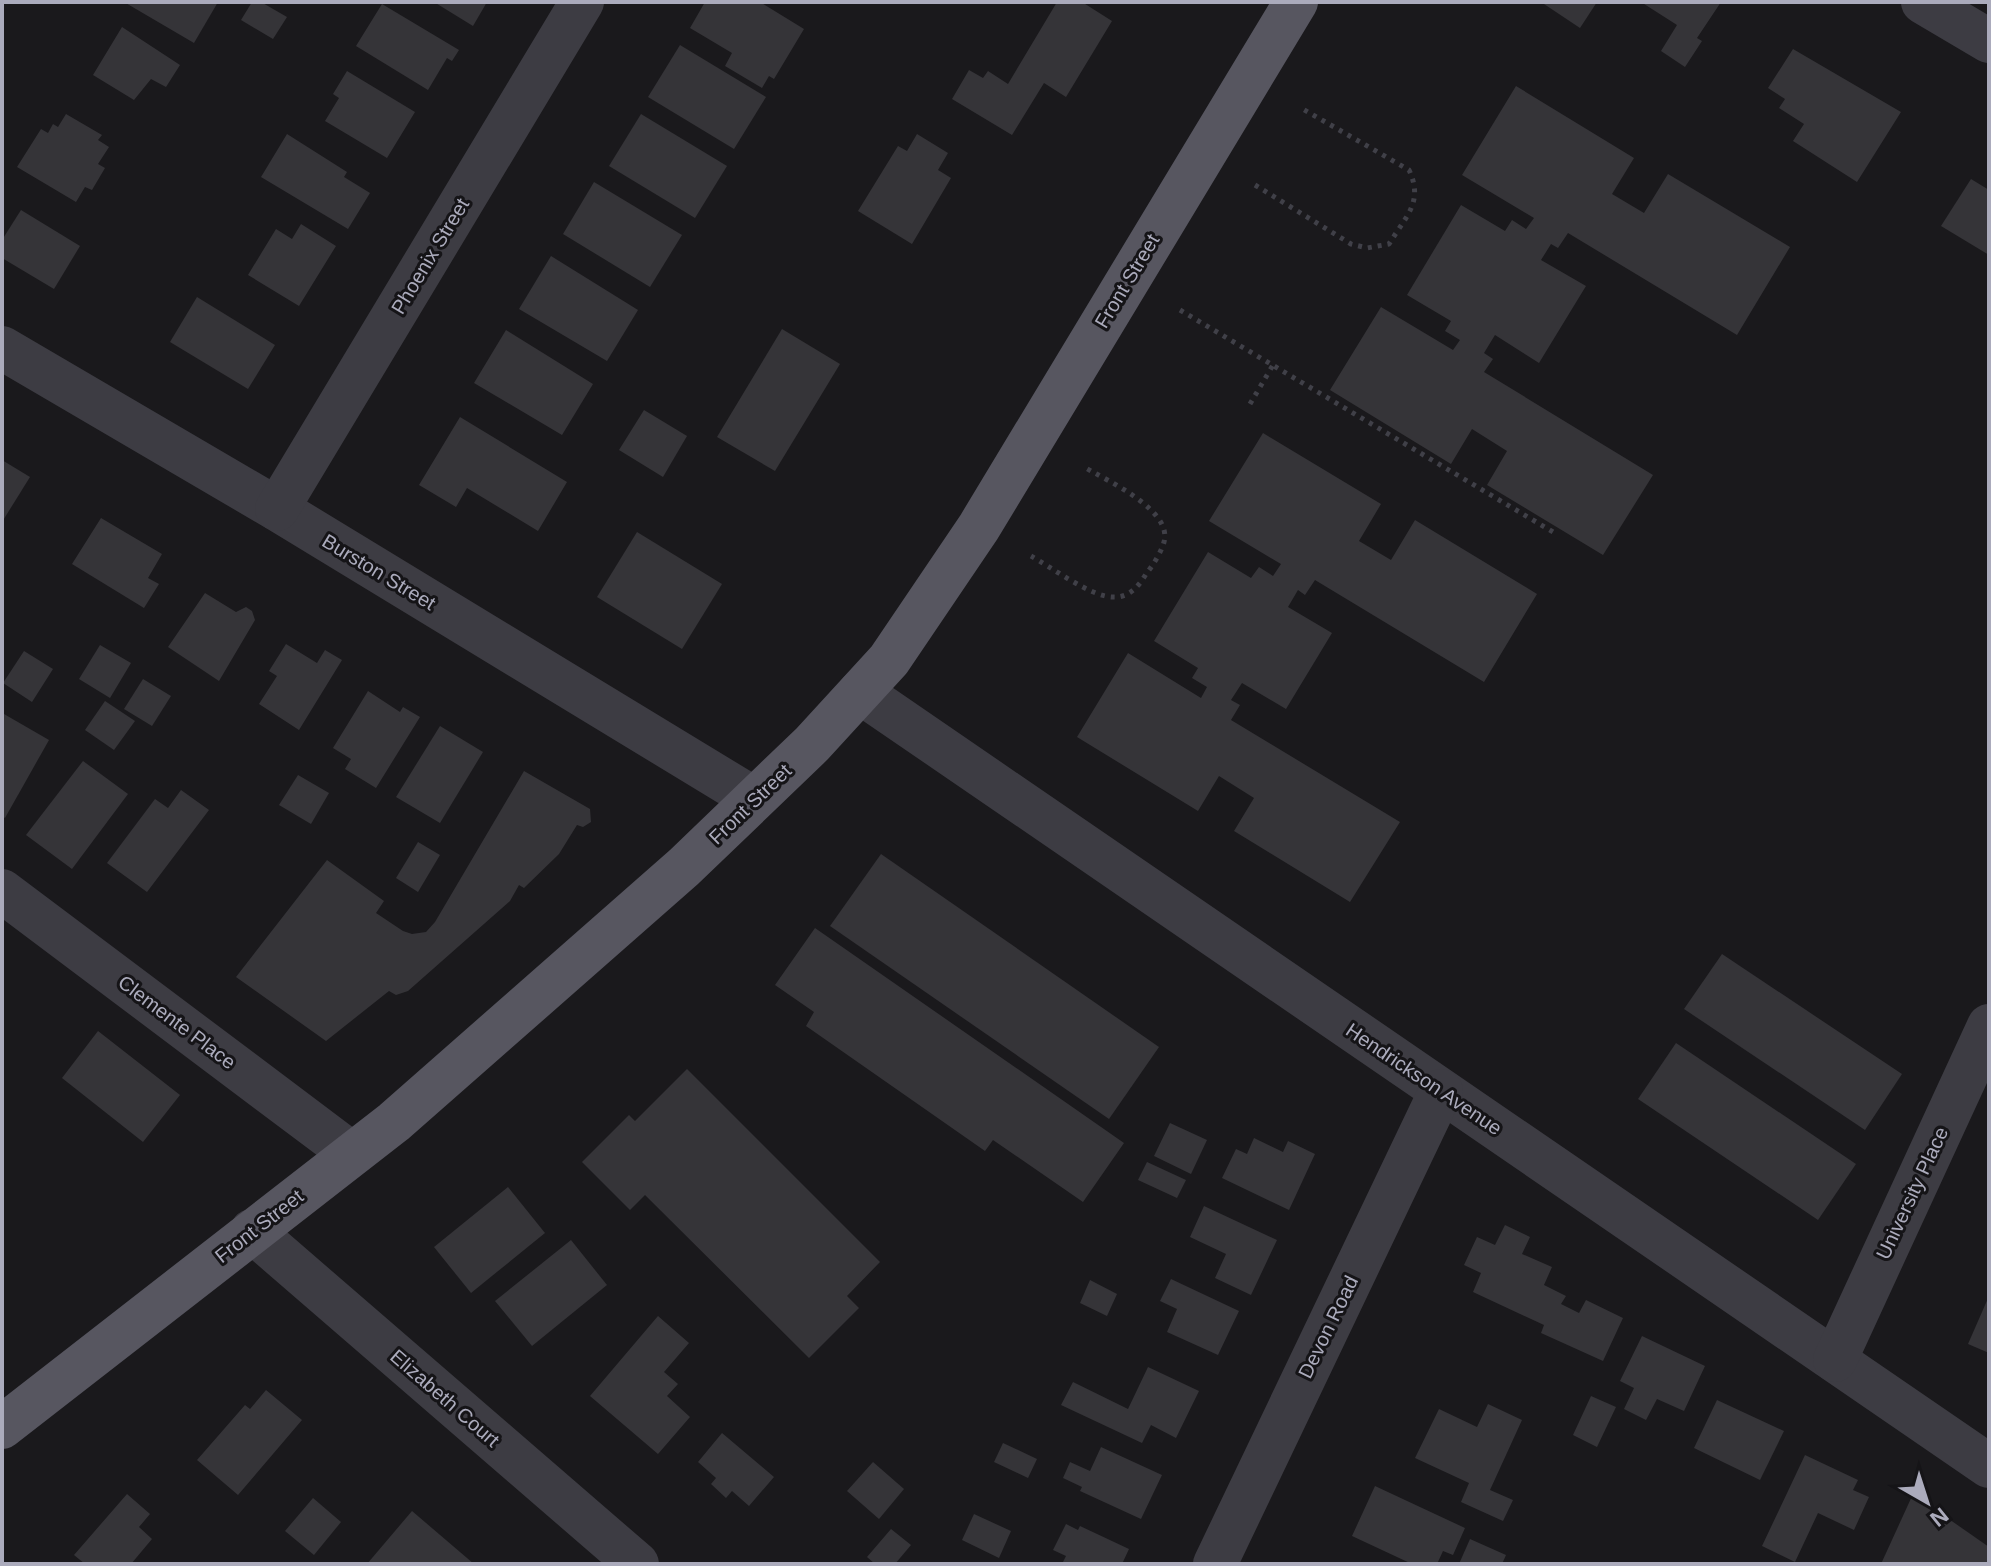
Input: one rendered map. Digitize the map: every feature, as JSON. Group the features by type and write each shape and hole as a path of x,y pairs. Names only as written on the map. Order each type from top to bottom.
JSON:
{"main road":[{"name":"Front Street","path":"2,1427 394,1122 684,867 860,692 889,660 979,527 1296,2"}],"street":[{"name":"Phoenix Street","path":"277,509 582,2"},
{"path":"1923,2 1989,41"},
{"name":"Burston Street","path":"2,348 277,509 754,799"},
{"name":"Hendrickson Avenue","path":"860,692 1989,1466"},
{"name":"Clemente Place","path":"2,891 352,1154"},
{"name":"University Place","path":"1835,1360 1989,1026"},
{"name":"Devon Road","path":"1215,1564 1441,1091"},
{"name":"Elizabeth Court","path":"252,1231 637,1564"}],"path":[{"path":"1255,185 1351,244 1367,248 1389,244 1416,200 1417,186 1409,170 1301,108"},
{"path":"1180,310 1553,532"},
{"path":"1250,404 1273,365"},
{"path":"1031,556 1097,593 1113,597 1138,587 1153,564 1165,541 1165,530 1156,513 1084,467"}],"building":[{"path":"124,2 218,2 194,43"},
{"path":"252,2 261,2 287,17 273,39 241,20"},
{"path":"434,2 487,2 473,26"},
{"path":"705,2 760,2 804,29 774,79 769,76 762,88 725,66 732,53 690,28"},
{"path":"1057,2 1082,2 1112,21 1066,97 1044,83 1012,135 952,99 969,70 983,78 988,71 1008,84"},
{"path":"1541,2 1597,2 1580,28"},
{"path":"1641,2 1721,2 1697,38 1702,41 1685,67 1661,51 1677,25"},
{"path":"382,4 459,50 452,61 447,58 428,90 356,46"},
{"path":"122,27 180,65 166,87 151,79 134,100 93,75"},
{"path":"680,45 766,97 734,149 648,97"},
{"path":"1793,49 1901,112 1857,182 1793,141 1804,124 1779,108 1785,99 1768,88"},
{"path":"347,71 415,112 387,158 325,121 339,98 333,94"},
{"path":"1516,86 1634,158 1612,194 1644,213 1668,174 1790,247 1737,335 1568,233 1558,248 1551,244 1541,260 1586,286 1539,363 1495,335 1484,353 1493,359 1484,372 1653,475 1603,555 1487,485 1507,451 1472,429 1451,464 1330,390 1381,307 1453,350 1460,340 1445,331 1451,321 1407,295 1461,205 1505,231 1512,220 1526,229 1534,218 1462,175"},
{"path":"66,114 102,135 98,140 109,147 98,164 105,168 92,190 85,187 76,202 17,167 41,129 48,133 53,124 58,127"},
{"path":"641,114 727,166 695,218 609,166"},
{"path":"287,134 347,172 344,177 370,193 348,229 261,177"},
{"path":"917,134 948,153 938,170 951,178 912,244 858,211 898,146 907,151"},
{"path":"1971,179 1989,190 1989,255 1941,226"},
{"path":"594,182 682,235 650,287 563,234"},
{"path":"21,210 80,246 54,289 2,258 2,240"},
{"path":"301,224 336,246 299,306 248,275 276,229 292,239"},
{"path":"551,256 638,310 607,361 519,309"},
{"path":"197,297 275,345 248,389 170,342"},
{"path":"782,329 840,364 775,471 717,437"},
{"path":"506,330 593,384 562,435 474,383"},
{"path":"644,410 687,436 663,477 619,450"},
{"path":"460,417 567,482 538,531 467,488 456,507 419,485"},
{"path":"1263,433 1381,504 1359,541 1391,560 1415,520 1537,594 1484,682 1315,580 1305,595 1298,590 1288,607 1332,633 1286,709 1242,683 1231,700 1240,705 1231,720 1400,822 1350,902 1234,831 1254,798 1219,776 1198,811 1077,737 1128,653 1201,698 1207,687 1192,678 1198,668 1154,641 1208,552 1251,578 1259,567 1273,576 1281,564 1209,521"},
{"path":"2,460 30,477 2,522"},
{"path":"101,518 162,554 148,578 159,584 144,608 72,564"},
{"path":"637,532 722,584 682,649 597,597"},
{"path":"205,593 236,612 246,607 252,611 255,620 219,681 168,647"},
{"path":"286,644 317,663 325,650 342,660 299,730 259,704 277,676 269,671"},
{"path":"100,645 131,663 110,698 79,679"},
{"path":"24,651 53,669 32,702 3,683"},
{"path":"143,679 171,696 152,726 124,709"},
{"path":"368,691 400,712 403,707 420,717 376,788 345,769 351,759 333,748"},
{"path":"105,701 135,721 114,750 85,730"},
{"path":"4,714 49,740 5,818 2,816"},
{"path":"440,726 483,752 440,823 396,797"},
{"path":"83,761 128,794 72,869 26,835"},
{"path":"524,771 590,809 591,822 583,827 577,825 559,854 524,888 519,885 510,901 408,991 396,995 389,991 326,1041 236,977 327,860 384,901 376,913 403,931 412,934 426,932 435,922"},
{"path":"298,775 329,793 311,824 279,805"},
{"path":"181,790 209,810 147,892 107,863 155,799 168,808"},
{"path":"418,842 440,855 418,892 396,878"},
{"path":"881,854 1159,1047 1109,1119 830,926"},
{"path":"815,928 1124,1143 1083,1202 993,1140 985,1151 806,1026 814,1012 775,985"},
{"path":"1722,954 1902,1074 1865,1130 1684,1009"},
{"path":"98,1031 180,1095 143,1142 62,1078"},
{"path":"1676,1043 1856,1164 1818,1220 1638,1099"},
{"path":"687,1069 880,1262 847,1296 859,1308 809,1358 645,1195 630,1210 582,1162 629,1115 635,1121"},
{"path":"1170,1123 1207,1140 1191,1174 1154,1156"},
{"path":"1254,1138 1283,1152 1288,1141 1315,1154 1289,1210 1222,1178 1236,1149 1247,1154"},
{"path":"1147,1162 1186,1180 1177,1198 1138,1180"},
{"path":"508,1187 545,1233 471,1293 434,1247"},
{"path":"1204,1206 1277,1240 1251,1295 1215,1278 1226,1254 1190,1237"},
{"path":"1505,1225 1530,1237 1522,1254 1552,1267 1544,1285 1566,1296 1561,1304 1579,1313 1586,1300 1623,1318 1603,1361 1541,1333 1544,1325 1473,1292 1481,1273 1464,1265 1477,1237 1495,1245"},
{"path":"571,1240 607,1285 532,1346 495,1301"},
{"path":"1171,1279 1239,1311 1218,1355 1167,1332 1177,1309 1160,1301"},
{"path":"1090,1280 1117,1294 1107,1316 1080,1303"},
{"path":"1989,1296 1989,1353 1968,1344"},
{"path":"658,1316 689,1343 664,1372 678,1384 667,1396 690,1417 658,1454 590,1396"},
{"path":"1642,1336 1705,1366 1684,1411 1657,1399 1646,1420 1624,1409 1634,1388 1620,1381"},
{"path":"1148,1367 1199,1391 1176,1438 1151,1425 1142,1443 1061,1405 1073,1382 1128,1409"},
{"path":"266,1390 302,1420 238,1495 197,1460 245,1405 250,1409"},
{"path":"1591,1396 1616,1407 1597,1447 1573,1435"},
{"path":"1717,1400 1784,1431 1760,1480 1694,1448"},
{"path":"1488,1404 1522,1420 1490,1490 1513,1500 1503,1521 1461,1502 1469,1483 1415,1458 1439,1409 1477,1427"},
{"path":"722,1433 774,1477 749,1506 732,1491 726,1498 711,1484 716,1478 698,1462"},
{"path":"1003,1443 1037,1459 1028,1478 994,1462"},
{"path":"1101,1447 1162,1475 1141,1519 1080,1491 1082,1487 1063,1478 1070,1462 1090,1471"},
{"path":"1805,1455 1858,1480 1853,1490 1869,1497 1854,1530 1818,1513 1795,1562 1762,1546"},
{"path":"873,1462 904,1489 879,1519 847,1491"},
{"path":"1375,1486 1465,1528 1453,1555 1443,1551 1437,1564 1412,1564 1352,1536"},
{"path":"127,1494 150,1514 139,1527 152,1539 131,1564 85,1564 74,1555"},
{"path":"1913,1494 1989,1547 1989,1564 1881,1564"},
{"path":"313,1498 341,1522 314,1555 285,1531"},
{"path":"412,1511 474,1564 367,1564"},
{"path":"974,1514 1011,1531 999,1558 962,1540"},
{"path":"1066,1524 1078,1530 1080,1526 1129,1549 1122,1564 1062,1564 1066,1556 1053,1550"},
{"path":"891,1529 911,1545 895,1564 875,1564 867,1557"},
{"path":"1470,1539 1506,1555 1502,1564 1459,1564"}]}
